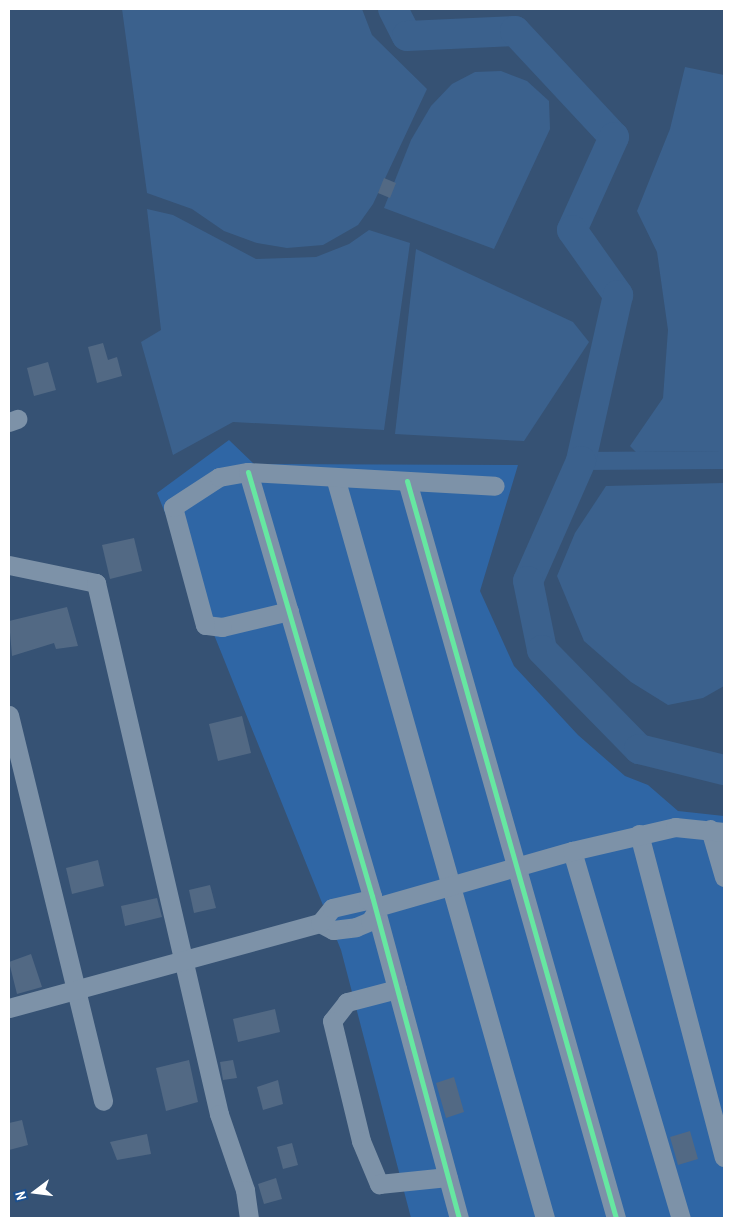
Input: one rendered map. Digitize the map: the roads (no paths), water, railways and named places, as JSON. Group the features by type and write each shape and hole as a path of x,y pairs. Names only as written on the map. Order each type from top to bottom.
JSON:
{"street":[{"path":"248,472 377,908 397,989 460,1218"},
{"path":"289,612 222,627 205,625 194,600 173,507 219,477 248,472 495,486"},
{"path":"335,477 449,887 545,1218"},
{"path":"407,481 616,1218"},
{"path":"9,565 96,583 219,1114 245,1190 249,1218"},
{"path":"9,714 103,1101"},
{"path":"9,1008 75,992 320,923 332,908 361,901 377,908 572,851 675,827 717,831 724,878"},
{"path":"639,834 724,1157"},
{"path":"572,851 680,1218"},
{"path":"397,989 347,1002 332,1021 361,1140 379,1184 448,1177"}],"waterway":[{"path":"393,9 407,36 515,31 614,137 572,230 618,295 581,461 528,581 542,650 639,749 724,770"},
{"path":"581,461 724,460"}]}
